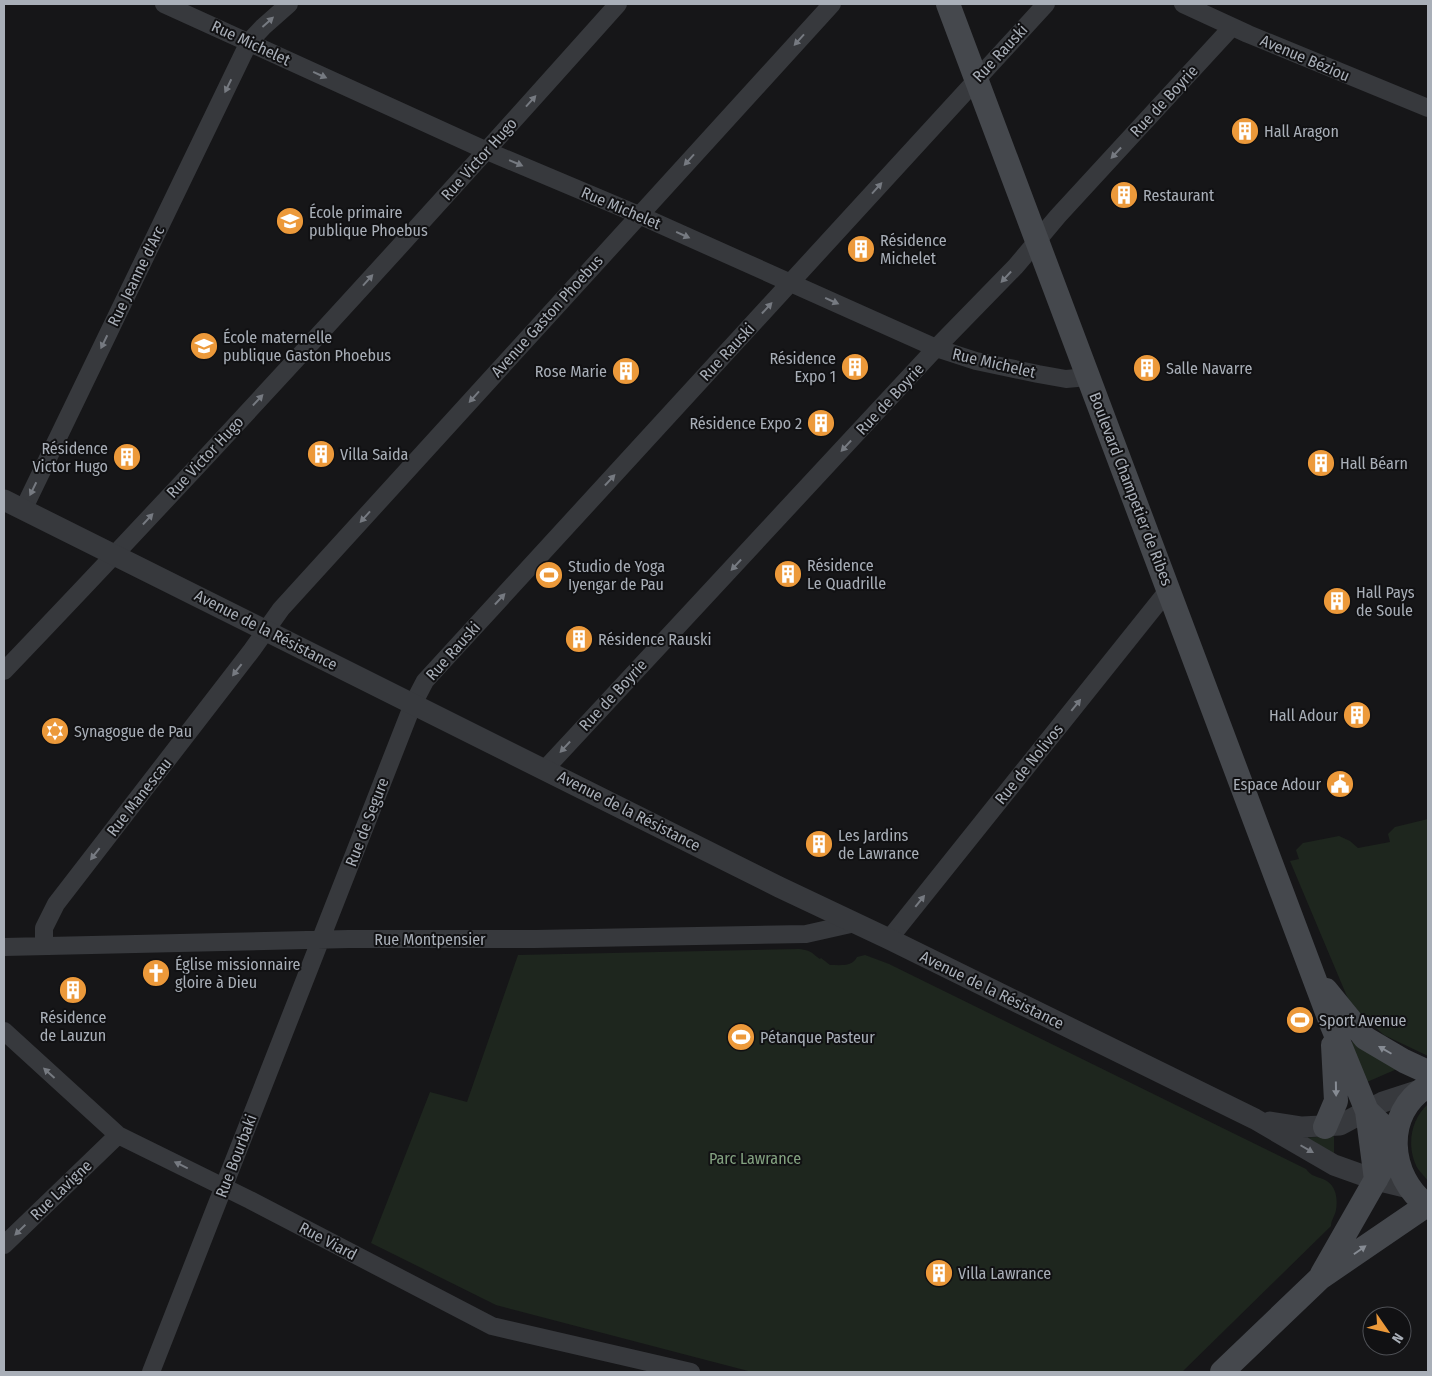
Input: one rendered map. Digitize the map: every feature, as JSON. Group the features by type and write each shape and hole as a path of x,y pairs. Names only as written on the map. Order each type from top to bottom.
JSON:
{"main road":[{"name":"Boulevard Champetier de Ribes","path":"948,4 1331,1023 1367,1111 1395,1142"},
{"name":"Boulevard Champetier de Ribes","path":"1314,974 1365,1038 1404,1061 1427,1082"},
{"path":"1325,1127 1336,1100 1331,1023"},
{"path":"1320,1278 1376,1180 1395,1142 1400,1119 1410,1102 1427,1082"},
{"path":"1367,1111 1376,1180"},
{"path":"1222,1372 1320,1278 1428,1206 1417,1198 1409,1188 1398,1168 1395,1142"}],"street":[{"name":"Rue Michelet","path":"164,4 487,151 639,215 936,348 976,361 1038,374 1066,379 1088,376"},
{"name":"Rue Jeanne d'Arc","path":"23,510 249,42 289,4"},
{"name":"Rue Victor Hugo","path":"4,671 115,555 487,151 618,4"},
{"name":"Avenue Gaston Phoebus","path":"266,630 281,609 832,4"},
{"name":"Rue Rauski","path":"414,704 425,681 1046,4"},
{"name":"Avenue Béziou","path":"1183,4 1232,27 1428,108"},
{"name":"Rue de Boyrie","path":"545,768 936,348 1006,276 1232,27"},
{"name":"Avenue de la Résistance","path":"4,500 545,768 780,887 1255,1119 1334,1164 1376,1180 1409,1188"},
{"name":"Rue de Nolivos","path":"889,939 1169,589"},
{"name":"Rue Manescau","path":"44,946 44,928 56,904 266,630"},
{"name":"Rue de Segure","path":"321,939 414,704"},
{"name":"Rue Montpensier","path":"4,948 321,939 535,939 806,934 854,923"},
{"name":"Rue Bourbaki","path":"151,1372 321,939"},
{"name":"Rue Viard","path":"4,1032 118,1136 224,1187 492,1326 691,1372"},
{"name":"Avenue de la Résistance","path":"1255,1119 1302,1127 1340,1125 1383,1102 1427,1082"},
{"name":"Rue Lavigne","path":"4,1246 118,1136"}],"green space":[{"path":"1428,819 1428,1056 1384,1035 1351,1006 1290,861 1299,859 1296,850 1303,843 1339,836 1350,841 1358,848 1390,842 1388,834 1395,827"},
{"name":"Parc Lawrance","path":"799,949 811,952 830,965 849,964 857,957 865,955 889,964 1306,1169 1311,1174 1331,1184 1335,1192 1336,1210 1331,1226 1182,1372 752,1372 496,1305 371,1243 430,1092 467,1102 518,955"},
{"path":"1355,1040 1397,1069 1367,1082 1349,1044"},
{"path":"1428,1104 1428,1181 1414,1161 1411,1143 1417,1118"},
{"path":"1334,1136 1334,1155 1300,1138"}],"place":[{"name":"Hall Aragon","path":"1245,131"},
{"name":"Restaurant","path":"1124,195"},
{"name":"École primaire publique Phoebus","path":"290,221"},
{"name":"Résidence Michelet","path":"861,249"},
{"name":"École maternelle publique Gaston Phoebus","path":"204,346"},
{"name":"Résidence Expo 1","path":"855,367"},
{"name":"Salle Navarre","path":"1147,368"},
{"name":"Rose Marie","path":"626,371"},
{"name":"Résidence Expo 2","path":"821,423"},
{"name":"Villa Saida","path":"321,454"},
{"name":"Résidence Victor Hugo","path":"127,457"},
{"name":"Hall Béarn","path":"1321,463"},
{"name":"Résidence Le Quadrille","path":"788,574"},
{"name":"Studio de Yoga Iyengar de Pau","path":"549,575"},
{"name":"Hall Pays de Soule","path":"1337,601"},
{"name":"Résidence Rauski","path":"579,639"},
{"name":"Hall Adour","path":"1357,715"},
{"name":"Synagogue de Pau","path":"55,731"},
{"name":"Espace Adour","path":"1340,784"},
{"name":"Les Jardins de Lawrance","path":"819,844"},
{"name":"Église missionnaire gloire à Dieu","path":"156,973"},
{"name":"Résidence de Lauzun","path":"73,990"},
{"name":"Sport Avenue","path":"1300,1020"},
{"name":"Pétanque Pasteur","path":"741,1037"},
{"name":"Villa Lawrance","path":"939,1273"}]}
